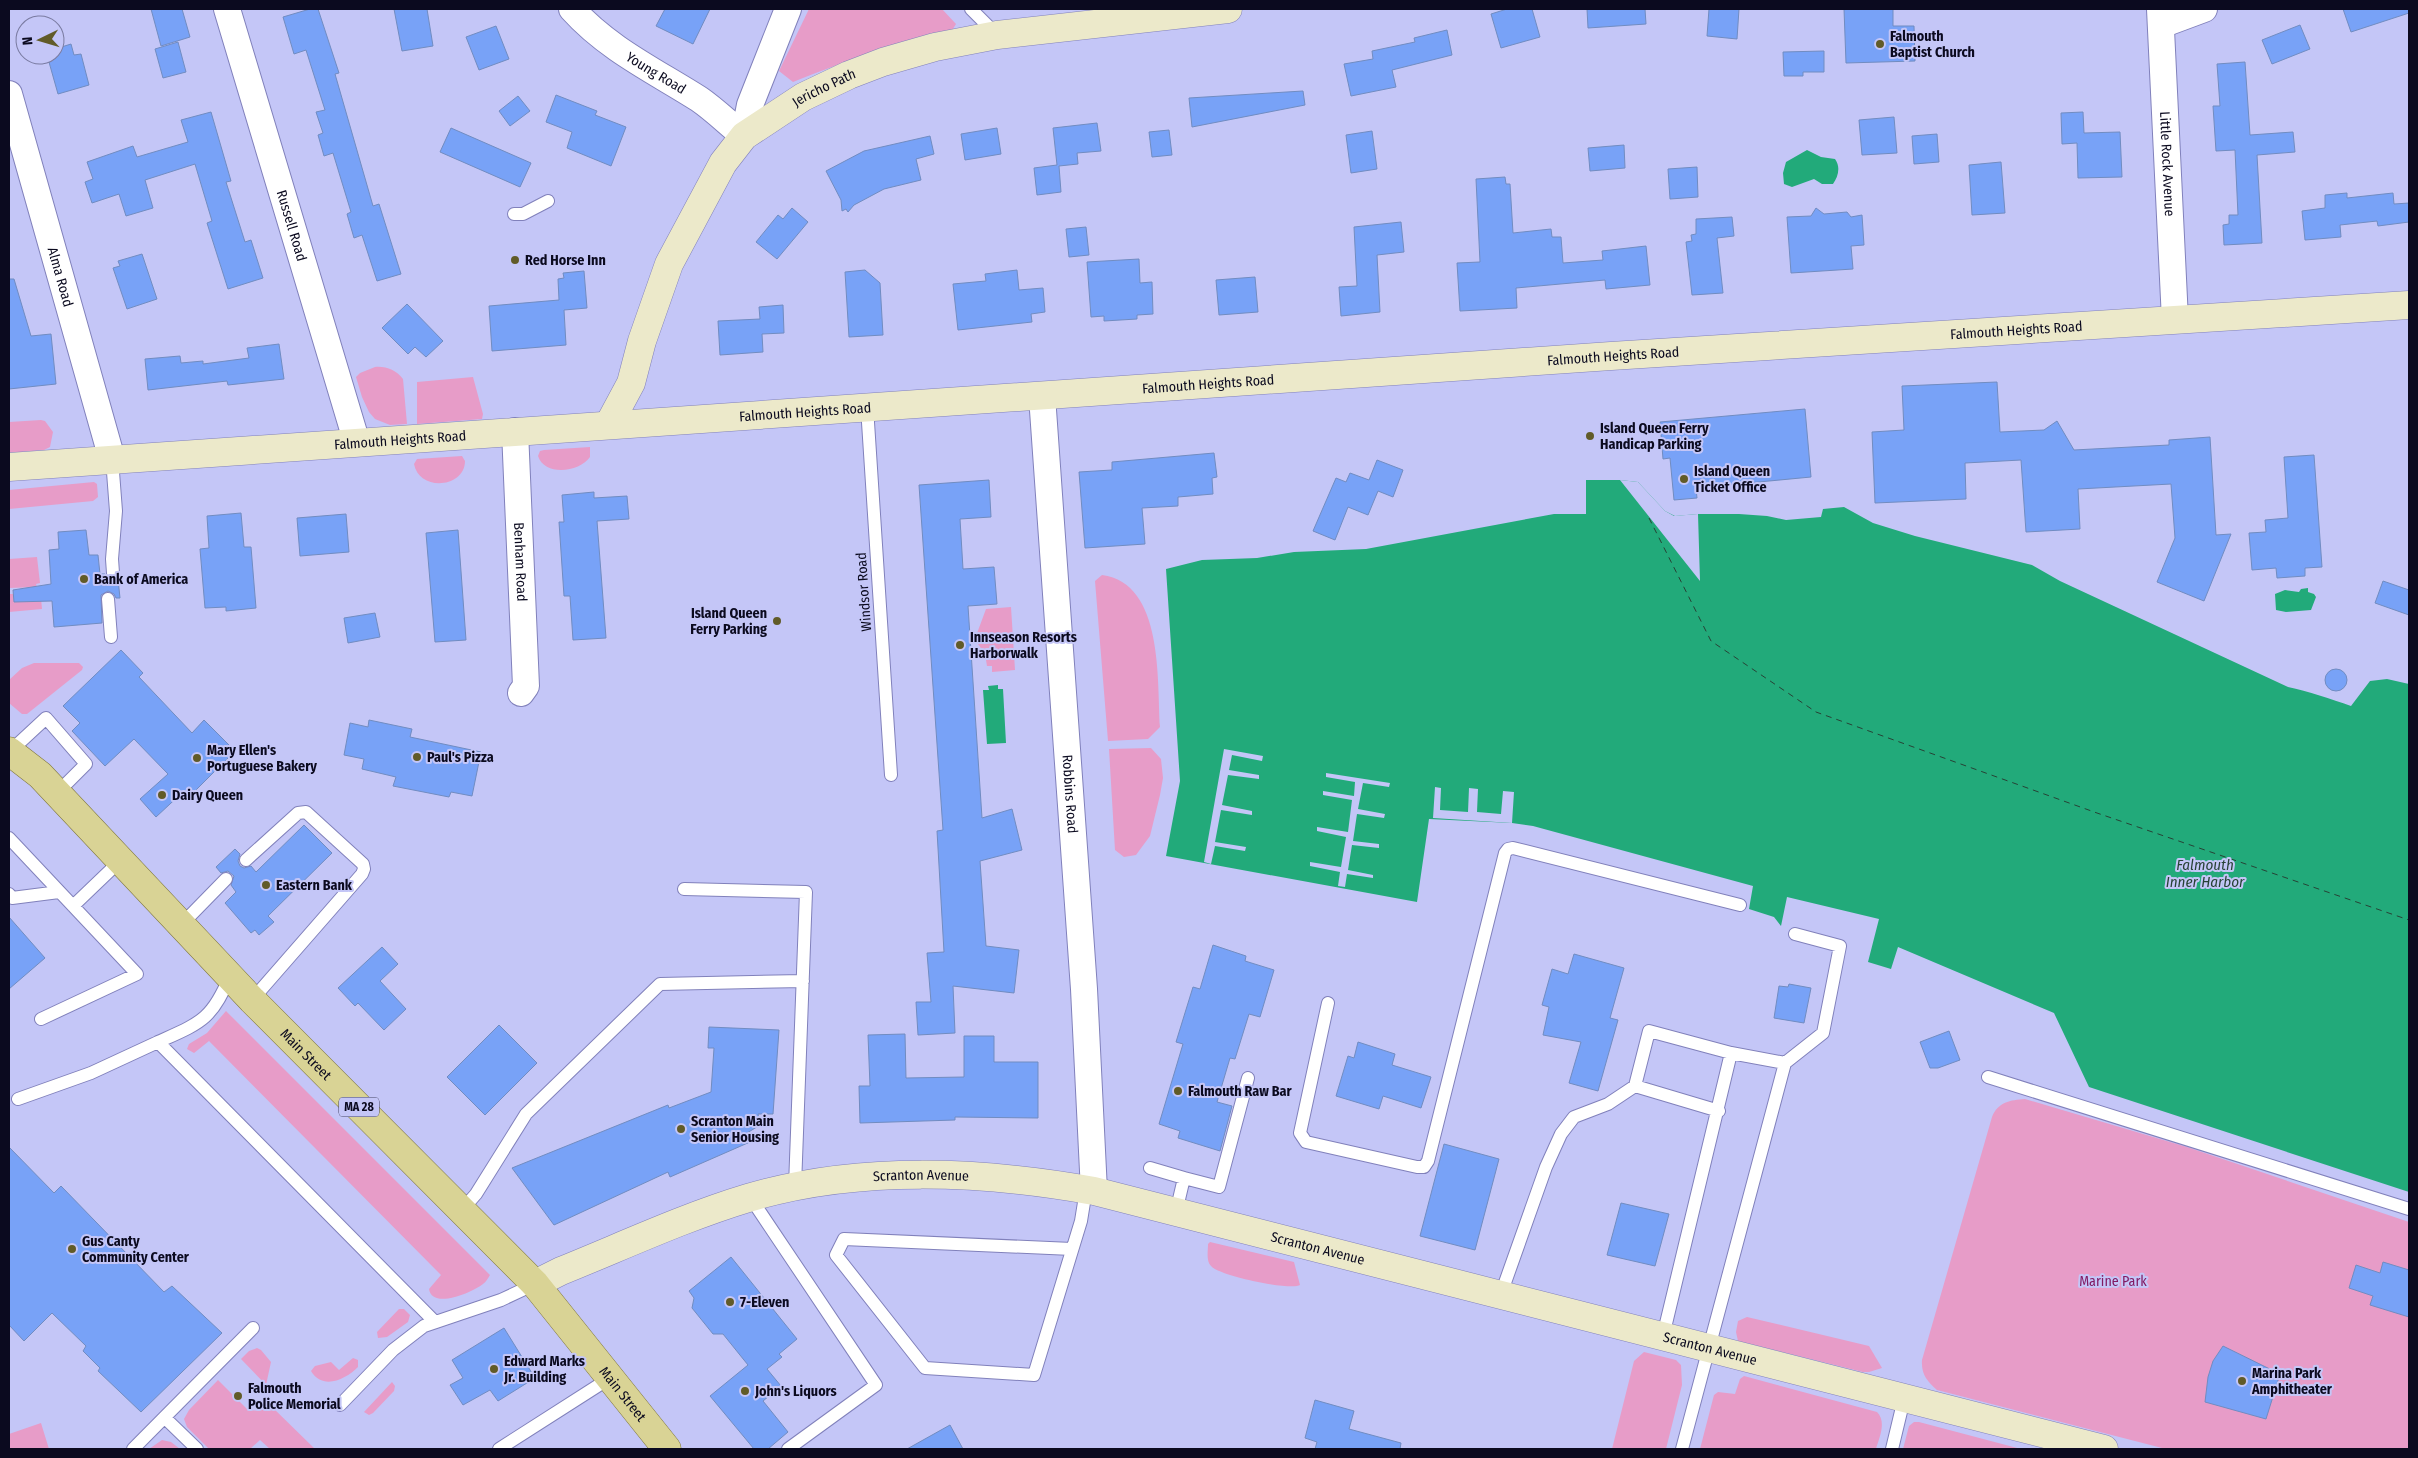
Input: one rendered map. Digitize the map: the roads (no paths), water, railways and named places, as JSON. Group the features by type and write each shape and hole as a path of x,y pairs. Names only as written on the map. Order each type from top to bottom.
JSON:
{"main road":[{"name":"Main Street","path":"12,741 48,784 252,1000 534,1284 667,1449"}],"street":[{"name":"Russell Road","path":"227,9 358,443"},
{"name":"Young Road","path":"572,9 587,26 621,52 701,101 744,136"},
{"path":"744,136 750,105 788,9"},
{"name":"Jericho Path","path":"609,424 632,383 642,341 668,264 723,163 744,136 803,97 849,75 882,62 935,47 997,35 1228,9"},
{"path":"2160,17 2204,9"},
{"name":"Little Rock Avenue","path":"2160,17 2175,320"},
{"name":"Alma Road","path":"9,94 112,459"},
{"name":"Falmouth Heights Road","path":"9,467 609,424 2409,305"},
{"name":"Robbins Road","path":"1042,396 1084,989 1090,1191"},
{"name":"Benham Road","path":"515,431 526,686 522,693"},
{"name":"Scranton Avenue","path":"534,1284 642,1238 750,1197 795,1186 829,1179 876,1175 928,1175 1025,1182 1090,1191 1176,1212 2096,1448"}],"lane":[{"path":"971,9 997,35"},
{"path":"514,214 523,214 548,201"},
{"name":"Windsor Road","path":"867,408 891,775"},
{"path":"109,573 105,542 116,511 112,459"},
{"path":"111,599 114,634"},
{"path":"12,741 46,718 86,764 48,784"},
{"path":"246,860 298,812 306,812 363,864 364,869 362,874 252,1000"},
{"path":"9,838 136,974 41,1020"},
{"path":"1328,1003 1300,1133 1302,1138 1306,1142 1424,1167 1428,1161 1508,849 1514,848 1740,905"},
{"path":"73,906 121,860"},
{"path":"182,924 226,879"},
{"path":"684,889 806,892 795,1186"},
{"path":"9,894 12,898 59,892"},
{"path":"1682,1449 1785,1063 1823,1033 1840,946 1795,934"},
{"path":"18,1099 91,1073 204,1020 221,999 230,976"},
{"path":"462,1210 476,1194 526,1114 660,984 803,981"},
{"path":"1501,1294 1546,1167 1561,1134 1574,1117 1608,1104 1635,1086 1649,1031 1731,1053 1785,1063"},
{"path":"158,1042 435,1322"},
{"path":"1662,1336 1731,1053"},
{"path":"1988,1076 2409,1209"},
{"path":"1150,1168 1219,1188 1248,1078"},
{"path":"1635,1086 1718,1111"},
{"path":"1176,1212 1184,1178"},
{"path":"1072,1249 844,1239 836,1255 925,1368 1034,1374 1090,1191"},
{"path":"750,1197 876,1385 788,1449"},
{"path":"340,1405 393,1350 424,1326 501,1300 534,1284"},
{"path":"133,1449 253,1328"},
{"path":"499,1449 610,1378"},
{"path":"1892,1449 1904,1399"},
{"path":"165,1418 197,1449"}],"water":[{"path":"1807,150 1821,157 1835,159 1838,165 1838,172 1833,184 1822,184 1814,179 1792,187 1784,184 1783,173 1786,162"},
{"name":"Falmouth Inner Harbor","path":"1586,480 1638,482 1665,511 1675,516 1739,514 1767,516 1786,520 1821,517 1823,509 1844,507 1873,523 1915,536 2032,565 2060,581 2288,687 2351,706 2370,681 2387,679 2409,684 2409,1192 2089,1087 2054,1013 1898,947 1891,969 1868,962 1879,919 1787,897 1781,926 1774,917 1749,909 1753,886 1533,826 1512,823 1429,819 1417,902 1166,856 1180,781 1166,569 1202,560 1257,558 1294,552 1366,549 1554,514 1586,514"},
{"path":"2308,588 2308,592 2316,597 2311,610 2286,612 2276,610 2275,594 2285,590 2299,592 2301,589"},
{"path":"998,685 998,689 1003,689 1006,743 987,744 983,690 989,690 988,686"}],"place":[{"name":"Falmouth Baptist Church","path":"1880,44"},
{"name":"Red Horse Inn","path":"515,260"},
{"name":"Island Queen Ferry Handicap Parking","path":"1590,436"},
{"name":"Island Queen Ticket Office","path":"1684,479"},
{"name":"Bank of America","path":"84,579"},
{"name":"Island Queen Ferry Parking","path":"777,621"},
{"name":"Innseason Resorts Harborwalk","path":"960,645"},
{"name":"Paul's Pizza","path":"417,757"},
{"name":"Mary Ellen's Portuguese Bakery","path":"197,758"},
{"name":"Dairy Queen","path":"162,795"},
{"name":"Eastern Bank","path":"266,885"},
{"name":"Falmouth Raw Bar","path":"1178,1091"},
{"name":"Scranton Main Senior Housing","path":"681,1129"},
{"name":"Gus Canty Community Center","path":"72,1249"},
{"name":"7-Eleven","path":"730,1302"},
{"name":"Edward Marks Jr. Building","path":"494,1369"},
{"name":"Marina Park Amphitheater","path":"2242,1381"},
{"name":"John's Liquors","path":"745,1391"},
{"name":"Falmouth Police Memorial","path":"238,1396"}],"park label":[{"name":"Marine Park","path":"2113,1281"}]}
